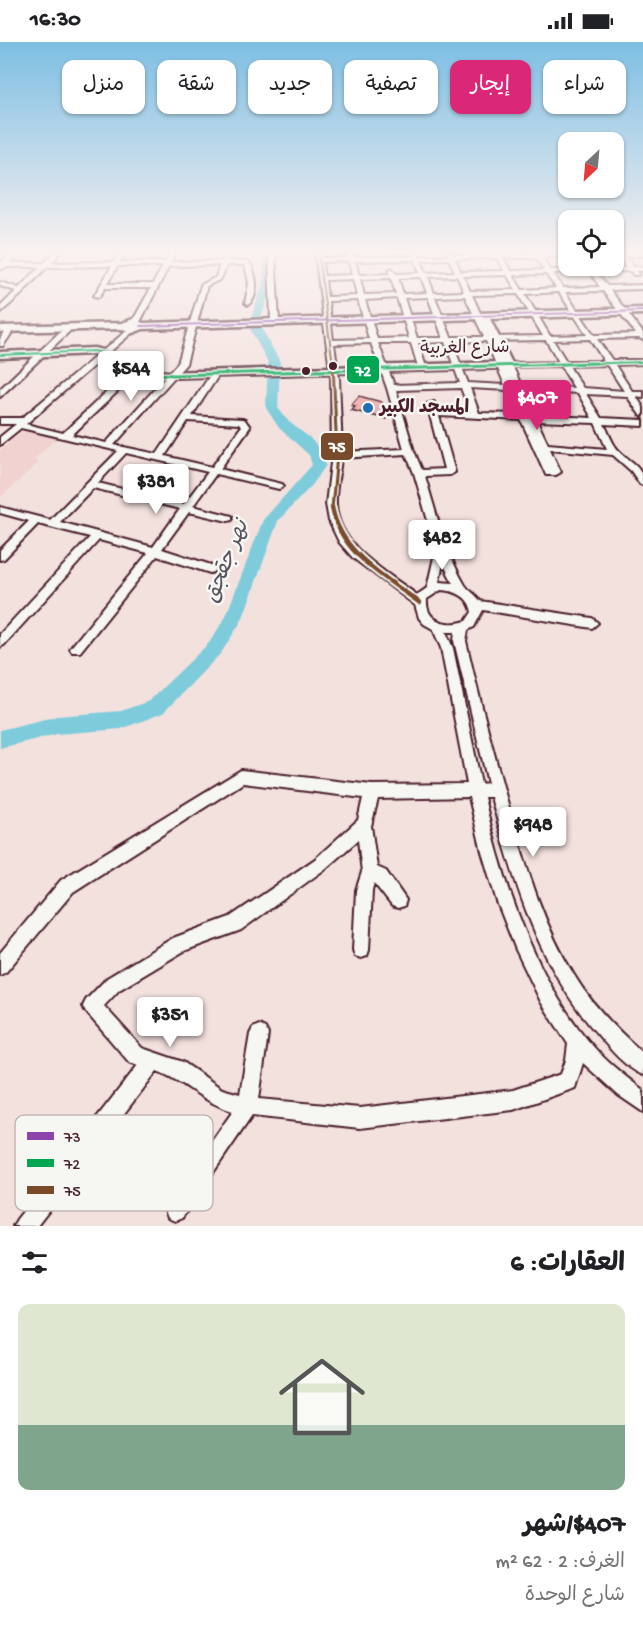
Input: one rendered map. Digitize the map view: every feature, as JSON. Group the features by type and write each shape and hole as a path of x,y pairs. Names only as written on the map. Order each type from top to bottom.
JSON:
{"highway":[{"path":"0,329 643,311"},
{"path":"481,316 505,365"},
{"path":"0,355 104,353 115,365 134,371"},
{"name":"شارع الغربية","path":"134,371 174,375 505,365"}],"street":[{"path":"0,442 133,326 143,307"},
{"path":"108,446 174,375 183,361 198,307"},
{"path":"272,307 272,322"},
{"path":"326,307 335,369 337,455 331,504 338,530 349,547 366,563 420,603"},
{"path":"363,307 391,388 409,451 419,473 441,548 462,590 477,605 591,623"},
{"path":"404,307 422,367"},
{"path":"436,307 476,416"},
{"path":"477,307 481,316"},
{"path":"529,307 581,391 615,452 635,469 643,482"},
{"path":"572,307 643,413"},
{"path":"619,307 642,336"},
{"path":"0,394 70,327"},
{"path":"0,344 11,328"},
{"path":"331,342 642,336"},
{"name":"شارع الغربية","path":"505,365 643,362"},
{"path":"505,365 548,471 555,473 544,446 527,417"},
{"path":"65,436 134,371"},
{"path":"159,458 188,418 216,373"},
{"path":"391,388 465,385 643,394"},
{"path":"419,473 450,472 432,408 476,416 643,423"},
{"path":"76,649 155,551 246,424 188,418"},
{"path":"0,421 21,423 65,436 279,486"},
{"path":"544,446 615,452"},
{"path":"53,523 124,450"},
{"path":"337,455 409,451"},
{"path":"90,484 228,518"},
{"path":"0,510 155,551 210,569"},
{"path":"0,556 37,519"},
{"path":"0,642 97,536"},
{"path":"432,588 441,548"},
{"path":"462,590 447,586 432,588 422,597 420,603 424,617 438,627 447,648 476,791 500,892 517,940 547,996 577,1042 616,1081 643,1102"},
{"path":"438,627 462,628 476,619 477,605"},
{"path":"462,628 460,641 496,790 525,892 560,971 592,1016 643,1066"},
{"path":"0,966 67,886 241,776 372,792 496,790"},
{"path":"361,950 364,890 370,872 363,825 372,792"},
{"path":"363,825 320,864 282,893 235,924 179,944 113,984 92,1006 136,1055 176,1069 218,1097 248,1106 360,1118 513,1100 568,1081 575,1060 577,1042"},
{"path":"370,872 380,877 398,900"},
{"path":"213,1156 248,1106 259,1034"},
{"path":"111,1115 153,1061"},
{"path":"24,1226 36,1211"}],"shaded area":[{"path":"25,429 58,437 33,460 39,462 0,498 0,450"}],"building":[{"name":"المسجد الكبير","path":"359,396 382,402 386,419 351,410 355,406 351,405"}],"waterway":[{"name":"نهر جقجق","path":"0,739 57,725 121,720 156,707 215,648 233,620 271,520 308,481 319,465 316,454 305,441 284,425 272,408 274,362 257,331 257,315 260,307"}],"transit line":[{"name":"75","path":"325,307 335,379 337,455 331,504 334,521 343,539 357,555 420,603"},
{"name":"73","path":"141,326 643,311"},
{"name":"72","path":"0,355 94,351 107,354 116,365 129,371 167,375 643,362"}],"place":[{"name":"المسجد الكبير","path":"368,408"}]}
